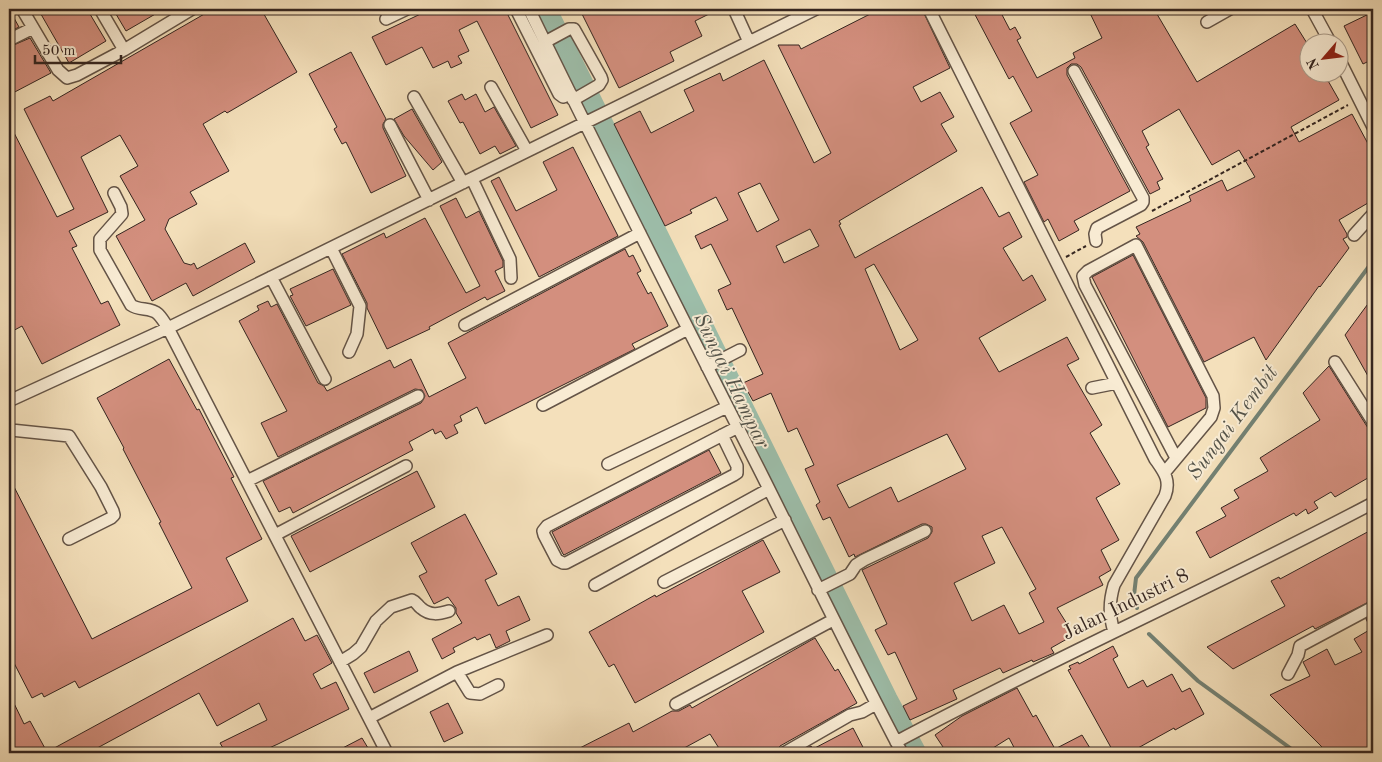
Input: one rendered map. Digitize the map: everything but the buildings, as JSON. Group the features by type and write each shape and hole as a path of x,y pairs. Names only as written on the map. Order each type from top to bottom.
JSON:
{"street":[{"path":"22,9 58,70 67,78 77,75 124,50 192,9"},
{"path":"100,9 124,50"},
{"path":"386,19 408,9"},
{"path":"516,9 559,94 563,97 575,96 601,83 601,78 574,29 564,31 548,40"},
{"path":"529,9 548,40 688,329 714,363 727,407 821,589 833,620 876,704 898,741 902,753"},
{"path":"734,9 749,42"},
{"path":"9,401 168,328 816,9"},
{"path":"929,9 1155,459 1165,472 1168,484 1165,496 1114,585 1110,597 1109,609 1114,632"},
{"path":"1207,22 1230,9"},
{"path":"1312,9 1325,32"},
{"path":"9,40 33,28"},
{"path":"1074,71 1143,198 1140,211 1097,228 1094,234 1096,241"},
{"path":"1350,81 1373,127"},
{"path":"491,87 527,152"},
{"path":"414,97 467,181 510,259 511,278"},
{"path":"390,125 430,200"},
{"path":"114,193 122,214 100,239 100,250 131,305 134,308 158,313 168,328 387,753"},
{"path":"1354,235 1373,214"},
{"path":"465,325 640,233"},
{"path":"1165,472 1211,416 1214,408 1213,396 1136,245 1088,271 1083,276 1085,285 1176,458"},
{"path":"331,248 360,306 357,334 349,352"},
{"path":"271,277 325,379"},
{"path":"543,405 688,329"},
{"path":"714,363 740,350"},
{"path":"1335,362 1373,422"},
{"path":"1092,388 1118,383"},
{"path":"247,481 418,396"},
{"path":"608,464 727,407"},
{"path":"722,435 737,466 737,473 566,562 563,563 557,560 544,535 543,531 547,526 722,435 738,427"},
{"path":"9,428 11,430 68,436 101,488 114,515 69,539"},
{"path":"275,535 406,466"},
{"path":"595,585 769,489"},
{"name":"Jalan Industri 8","path":"898,741 1026,674 1307,538 1373,503"},
{"path":"664,582 785,520"},
{"path":"821,589 850,574 856,565 864,560 925,531"},
{"path":"340,662 361,647 376,621 391,607 412,600 430,614 449,611"},
{"path":"1288,674 1298,655 1300,646 1373,607"},
{"path":"676,704 833,620"},
{"path":"369,718 457,672 547,635"},
{"path":"457,672 470,693 475,695 498,685"},
{"path":"784,753 842,719 862,712 876,704"}],"path":[{"path":"1140,211 1359,99"},
{"path":"1057,262 1096,241"}],"waterway":[{"name":"Sungai Hampar","path":"546,9 887,699 916,753"},
{"name":"Sungai Kembit","path":"1137,608 1134,595 1136,578 1373,261"},
{"name":"Sungai Kembit","path":"1149,634 1198,681 1297,753"}]}
